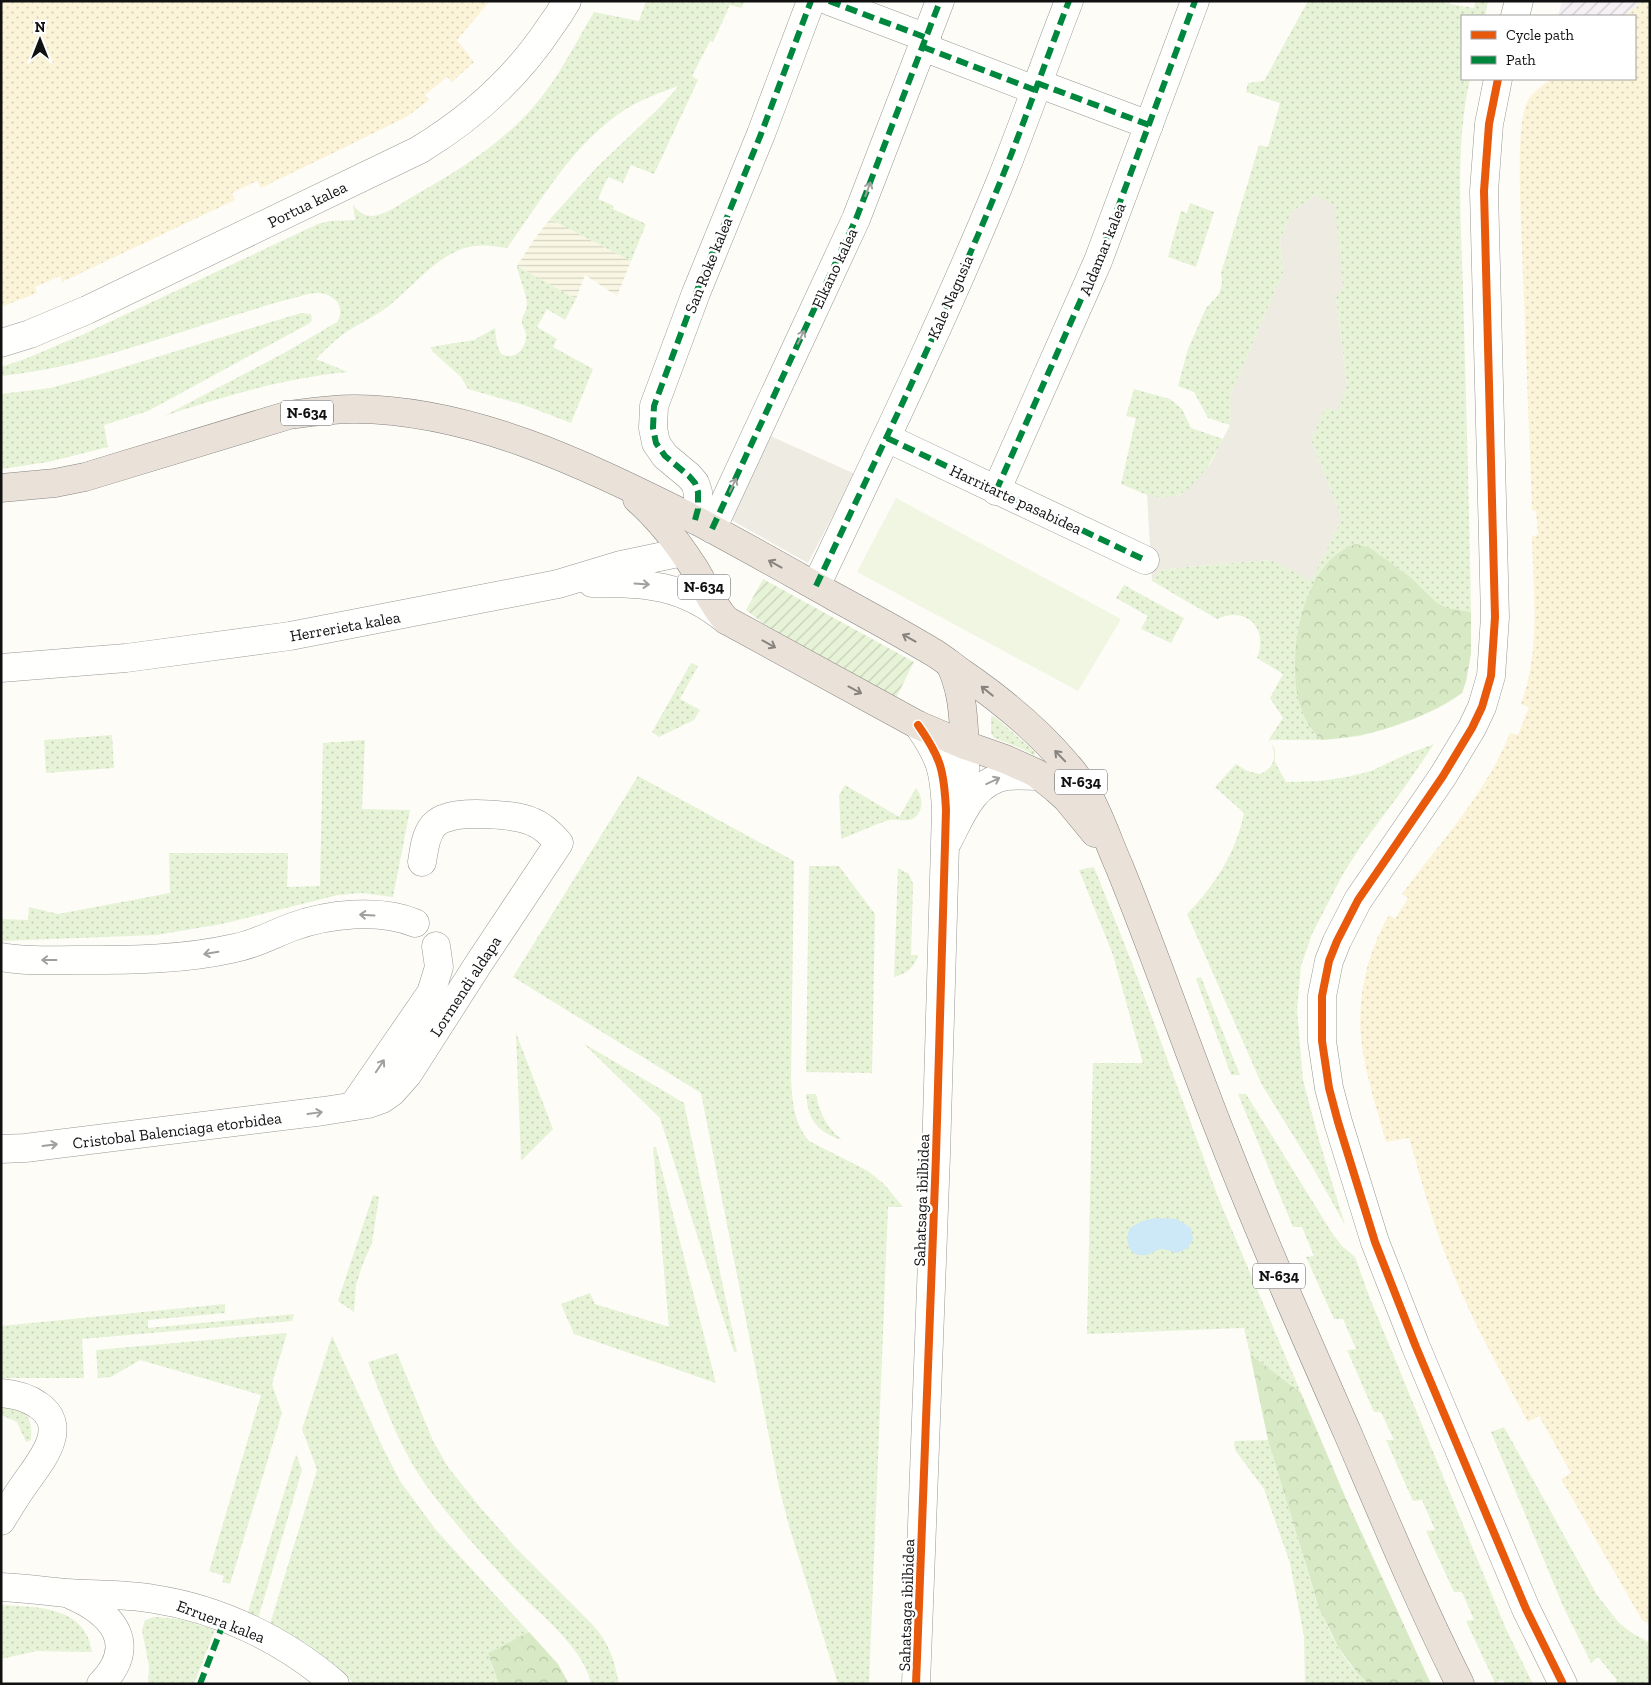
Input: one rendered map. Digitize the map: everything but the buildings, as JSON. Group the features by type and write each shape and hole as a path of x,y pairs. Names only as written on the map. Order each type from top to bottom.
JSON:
{"highway":[{"name":"N-634","path":"1,488 74,480 289,415 347,409 402,412 462,424 535,446 612,478 714,530 932,651 976,682 1048,744 1084,787 1095,808 1141,921 1247,1200 1405,1565 1460,1684"},
{"name":"N-634","path":"612,478 646,507 671,534 714,605 726,620 918,725 964,745 1005,759 1041,776 1067,799 1116,860"},
{"path":"683,552 714,530"},
{"path":"950,664 960,687 962,698 964,745"}],"street":[{"name":"Portua kalea","path":"1,343 30,334 87,310 405,158 427,145 469,115 497,89 543,38 567,1"},
{"name":"San Roke kalea","path":"714,530 699,500 695,483 656,444 652,421 654,406 696,293 764,126 811,1"},
{"path":"829,1 1036,87 1149,125"},
{"name":"Elkano kalea","path":"714,530 856,219 940,1"},
{"name":"Kale Nagusia","path":"816,586 886,438 999,184 1069,1"},
{"name":"Aldamar kalea","path":"996,491 1098,261 1195,1"},
{"path":"1514,15 1519,1"},
{"path":"1496,87 1486,144 1484,191 1495,617 1491,676 1482,707 1461,749 1378,870 1345,922 1329,961 1325,978 1322,996 1322,1041 1329,1088 1375,1242 1416,1347 1526,1609 1564,1684"},
{"name":"Harritarte pasabidea","path":"886,438 1146,560"},
{"name":"Herrerieta kalea","path":"1,668 126,658 290,636 558,584 621,565 683,552"},
{"path":"558,584 616,582 651,584 688,595 712,608 726,620"},
{"name":"Sahatsaga ibilbidea","path":"916,1684 936,1155 945,847 945,794 942,770 935,751 918,725"},
{"path":"945,847 966,780 964,745"},
{"path":"945,847 964,810 974,794 981,788 1005,776 1041,776"},
{"name":"Lormendi aldapa","path":"353,1106 368,1104 382,1099 403,1082 559,844 540,826 523,818 480,814 451,816 441,820 430,831 422,862"},
{"path":"1,956 37,960 173,958 217,952 248,945 304,923 336,916 381,916 406,919 415,923"},
{"path":"353,1106 432,993 439,967 436,946"},
{"name":"Cristobal Balenciaga etorbidea","path":"1,1149 239,1123 353,1106"},
{"path":"1,1393 19,1396 41,1406 48,1413 53,1429 49,1446 43,1457 1,1521"},
{"path":"1,1587 65,1593 98,1609 115,1628 119,1639 118,1657 113,1670 101,1684"},
{"name":"Erruera kalea","path":"65,1593 145,1598 182,1604 199,1609 247,1628 279,1644 318,1669 335,1684"}],"shaded area":[{"path":"1562,1 1643,1 1626,15 1558,15"},
{"path":"1315,195 1335,205 1343,286 1336,298 1347,385 1337,411 1325,408 1311,440 1342,519 1311,581 1271,560 1160,570 1152,581 1147,494 1160,498 1180,495 1191,486 1211,463 1230,425 1229,398 1283,273 1280,240 1292,212"},
{"path":"550,219 631,261 617,296 585,275 576,299 517,266"},
{"path":"766,434 855,474 808,563 726,517"}],"green space":[{"path":"646,1 744,1 742,8 730,5 713,42 710,41 692,76 698,80 654,174 631,165 623,183 608,177 598,199 614,206 613,209 646,224 631,261 550,219 596,168 658,109 679,86 632,105 590,138 546,191 507,248 473,246 452,253 433,266 399,298 342,335 316,359 348,372 278,383 164,416 286,352 337,322 340,311 337,302 328,295 317,293 271,304 89,360 1,376 1,367 84,334 318,224 329,221 355,220 353,205 361,213 372,216 382,214 397,207 477,157 522,119 552,83 594,12 639,21"},
{"path":"1308,1 1450,1 1450,4 1474,8 1475,1 1488,1 1485,15 1461,15 1461,80 1470,80 1462,130 1460,184 1471,608 1471,653 1466,681 1462,693 1432,711 1382,730 1360,736 1321,740 1269,740 1283,718 1270,698 1283,674 1257,658 1260,638 1258,629 1253,622 1238,615 1228,615 1217,619 1152,581 1160,570 1271,560 1311,580 1342,519 1311,440 1325,407 1347,385 1336,298 1315,195 1292,212 1280,240 1283,273 1229,398 1230,425 1208,418 1194,392 1178,386 1188,349 1206,308 1219,294 1222,283 1221,273 1259,145 1268,147 1280,103 1246,92 1248,83 1264,81"},
{"path":"1190,203 1214,212 1196,267 1168,257 1181,211 1187,213"},
{"path":"517,266 576,299 565,320 547,309 537,327 557,339 553,347 593,369 571,423 524,405 468,389 461,377 433,352 430,347 474,340 495,328 497,345 501,354 511,356 519,352 526,339 522,321 527,304"},
{"path":"301,313 311,314 312,320 310,323 148,411 104,425 108,447 48,462 1,469 1,394 50,388 88,378"},
{"path":"1134,389 1170,399 1182,409 1191,428 1223,439 1200,478 1183,493 1173,497 1162,498 1121,484 1136,418 1126,416"},
{"path":"896,498 1121,619 1078,691 857,572"},
{"path":"1356,544 1370,548 1410,577 1437,603 1447,608 1471,612 1471,653 1466,681 1462,693 1430,712 1376,731 1321,740 1309,725 1301,708 1295,665 1297,639 1302,614 1310,591 1322,570 1337,554"},
{"path":"763,579 914,662 896,698 784,636 746,610"},
{"path":"1124,585 1184,618 1171,643 1141,629 1148,616 1116,598"},
{"path":"691,663 698,666 680,699 700,710 694,720 659,737 652,732"},
{"path":"991,716 995,717 1035,752 1035,756 994,738 991,733"},
{"path":"112,735 114,768 46,773 44,740"},
{"path":"365,740 362,809 410,810 393,897 362,893 338,895 222,924 156,935 1,941 1,919 28,920 29,907 58,914 170,893 169,853 288,853 287,887 320,886 323,743"},
{"path":"1271,742 1275,749 1275,762 1286,782 1319,781 1371,771 1434,744 1360,847 1343,874 1312,934 1301,966 1297,1010 1303,1080 1345,1225 1312,1166 1262,1085 1187,914 1207,892 1223,868 1236,842 1244,813 1215,787 1236,764 1247,771 1260,774 1266,771 1274,759"},
{"path":"638,776 794,861 791,1078 793,1104 797,1119 809,1141 868,1171 885,1185 903,1207 888,1207 869,1684 838,1684 789,1526 779,1487 701,1093 513,977"},
{"path":"845,785 899,817 916,788 921,801 920,811 918,815 909,820 889,820 841,839 839,795"},
{"path":"809,866 839,866 875,914 872,1073 806,1072"},
{"path":"1094,867 1132,963 1218,1197 1301,1393 1250,1354 1244,1328 1087,1334 1093,1063 1143,1063 1113,955 1079,870"},
{"path":"898,868 909,874 913,884 911,955 918,955 915,963 909,969 894,977"},
{"path":"1201,977 1240,1075 1231,1075 1196,979"},
{"path":"516,1033 553,1129 521,1161"},
{"path":"583,1043 684,1103 737,1352 734,1352 660,1118"},
{"path":"806,1094 816,1094 819,1107 825,1119 842,1140 826,1133 815,1124 809,1111"},
{"path":"1238,1094 1246,1094 1332,1233 1342,1246 1355,1257 1369,1296 1506,1629 1533,1684 1505,1684 1503,1680 1495,1683 1466,1621 1474,1620 1462,1592 1454,1592 1426,1531 1435,1530 1422,1500 1413,1501 1386,1440 1394,1440 1381,1412 1374,1412 1347,1350 1356,1349 1343,1319 1334,1319 1306,1257 1314,1256 1302,1227 1293,1227"},
{"path":"653,1147 656,1147 716,1383 574,1334 561,1304 590,1293 595,1304 669,1327"},
{"path":"373,1195 379,1197 372,1243 356,1285 354,1312 338,1301"},
{"path":"225,1304 225,1313 148,1320 148,1328 294,1314 292,1321 82,1339 84,1378 1,1378 1,1326"},
{"path":"287,1333 272,1384 282,1413 230,1584 222,1582 224,1576 209,1571 261,1395 140,1360 111,1377 98,1378 96,1350"},
{"path":"332,1336 400,1481 436,1530 529,1632 488,1653 499,1684 354,1684 336,1666 315,1650 270,1624 317,1470 302,1429"},
{"path":"397,1353 433,1441 448,1467 515,1547 599,1632 610,1653 619,1684 591,1684 579,1656 569,1642 508,1582 431,1492 411,1462 395,1430 368,1362"},
{"path":"1250,1354 1301,1393 1347,1501 1431,1684 1369,1684 1358,1674 1338,1647 1319,1608 1268,1440"},
{"path":"1,1404 25,1414 30,1424 31,1440 26,1442 17,1422 1,1415"},
{"path":"1504,1427 1597,1595 1619,1623 1650,1643 1650,1684 1614,1684 1617,1680 1598,1657 1591,1663 1563,1606 1491,1432"},
{"path":"1268,1440 1310,1580 1324,1619 1342,1654 1369,1684 1305,1684 1304,1636 1290,1563 1264,1489 1235,1450 1234,1441"},
{"path":"296,1454 302,1470 258,1619 247,1615"},
{"path":"1,1605 44,1609 70,1617 88,1637 92,1652 37,1651 1,1659"},
{"path":"154,1617 180,1619 215,1630 194,1684 148,1684 149,1666 142,1630 145,1620"},
{"path":"529,1632 558,1664 569,1684 499,1684 488,1653"}],"sand":[{"path":"1,1 490,1 457,40 474,62 452,82 447,77 425,95 429,100 408,116 261,188 257,181 232,193 235,200 62,282 60,276 35,287 37,293 1,307"},
{"path":"1643,1 1650,1 1650,1625 1642,1620 1561,1479 1571,1473 1539,1416 1528,1422 1475,1323 1442,1246 1409,1138 1386,1142 1365,1064 1360,1017 1361,999 1368,964 1389,915 1395,919 1408,898 1402,894 1475,797 1488,777 1510,733 1518,735 1529,707 1521,704 1527,684 1534,642 1532,536 1538,535 1536,511 1532,510 1520,196 1521,130 1526,105 1530,97 1550,80 1636,80 1636,15 1626,15"}],"water":[{"path":"1156,1218 1177,1219 1191,1228 1193,1239 1188,1248 1177,1253 1161,1249 1146,1255 1135,1254 1128,1243 1130,1228 1142,1221"}],"marked path":[{"path":"695,520 698,509 698,492 695,483 665,456 656,443 653,428 654,406 696,293 761,134 811,1"},
{"path":"829,1 927,38"},
{"path":"712,529 856,219 940,1"},
{"path":"816,586 910,387 978,236 1069,1"},
{"path":"996,491 1098,261 1195,1"},
{"path":"923,47 1035,90"},
{"path":"1037,83 1149,125"},
{"path":"887,438 1145,560"},
{"path":"200,1684 225,1619"}],"cycle path":[{"path":"1498,80 1489,124 1484,191 1495,617 1491,676 1482,707 1472,728 1443,776 1358,900 1337,941 1329,961 1322,996 1322,1041 1329,1088 1375,1242 1416,1347 1526,1609 1563,1684"},
{"path":"916,1684 936,1155 946,810 940,765 932,747 918,725"}]}
